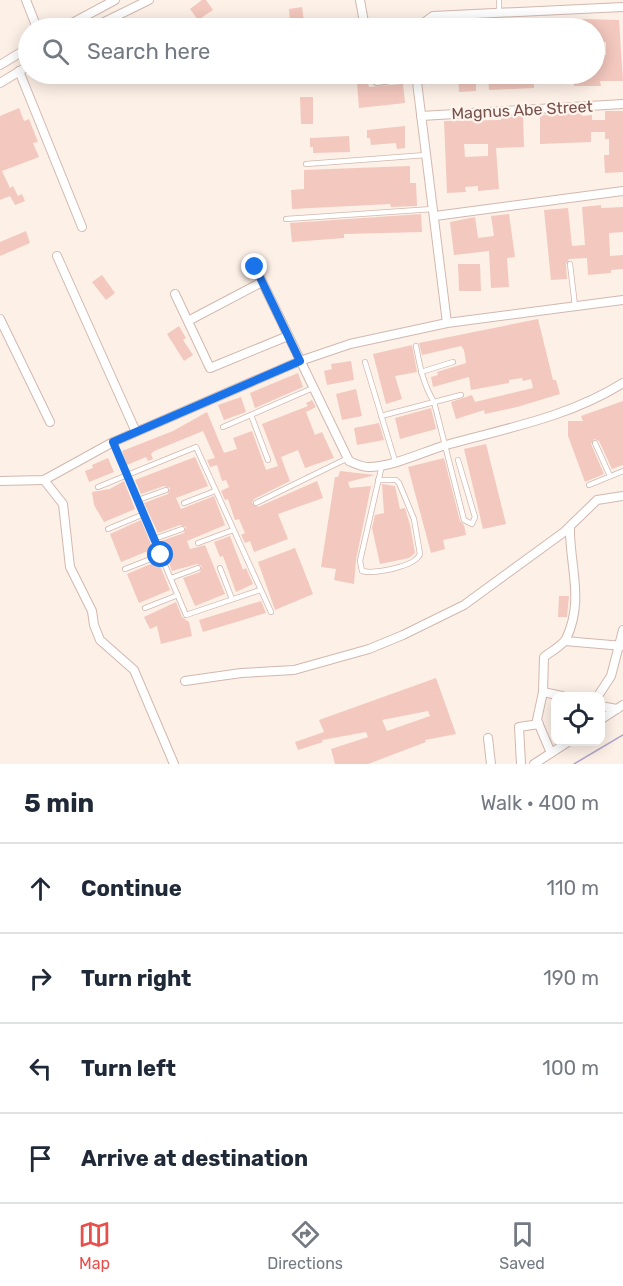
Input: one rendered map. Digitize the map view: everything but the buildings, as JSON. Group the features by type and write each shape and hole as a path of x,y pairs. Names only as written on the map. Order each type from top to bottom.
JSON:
{"street":[{"path":"26,0 33,18"},
{"path":"82,18 115,0"},
{"path":"112,18 149,0"},
{"path":"360,0 363,18"},
{"path":"430,18 498,12 623,7"},
{"path":"0,65 18,54"},
{"path":"0,83 18,72"},
{"path":"24,84 82,226"},
{"path":"417,84 447,323"},
{"name":"Magnus Abe Street","path":"421,116 623,104"},
{"path":"434,212 623,191"},
{"path":"57,256 136,432"},
{"path":"255,267 348,458 359,465 371,467 382,465 546,419 596,398 623,383"},
{"path":"188,321 262,282"},
{"path":"175,294 210,368 288,336"},
{"path":"0,481 45,480 113,442 300,361 350,344 447,323 623,301"},
{"path":"0,320 50,422"},
{"path":"45,480 63,504 70,567 92,611 93,625 100,640 134,670 174,764"},
{"path":"185,681 241,673 294,670 369,649 464,605 570,527 597,500 623,496"},
{"path":"551,753 539,724 544,657 565,641 574,603 576,580 570,527"},
{"path":"601,692 611,676 621,646 623,630"},
{"path":"565,641 621,646"},
{"path":"543,692 551,694"},
{"path":"605,706 620,707"},
{"path":"605,717 620,707"},
{"path":"521,764 519,727 539,724"},
{"path":"488,738 491,764"},
{"path":"534,764 561,746"}],"lane":[{"path":"498,12 499,0"},
{"path":"306,164 426,155"},
{"path":"286,219 434,212"},
{"path":"570,264 575,306"},
{"path":"417,346 425,388 434,402 464,520 472,524 475,517 458,460"},
{"path":"365,362 394,461"},
{"path":"421,372 453,362"},
{"path":"223,427 313,388"},
{"path":"381,416 461,395"},
{"path":"250,415 268,460"},
{"path":"113,442 186,615 260,590"},
{"path":"595,443 610,476"},
{"path":"98,487 196,447 271,612"},
{"path":"256,503 348,458"},
{"path":"378,480 396,480 399,483 414,519 420,554 413,562 370,572 362,571 360,561 378,480 382,465"},
{"path":"589,485 623,471"},
{"path":"138,500 165,490"},
{"path":"184,503 215,491"},
{"path":"108,529 144,514"},
{"path":"154,540 182,529"},
{"path":"198,543 233,530"},
{"path":"125,569 161,555"},
{"path":"171,578 198,568"},
{"path":"220,568 232,599"},
{"path":"145,608 178,595"}],"tram line":[{"path":"574,764 623,735"}],"route":[{"path":"161,555 113,442 300,361 255,267"}]}
